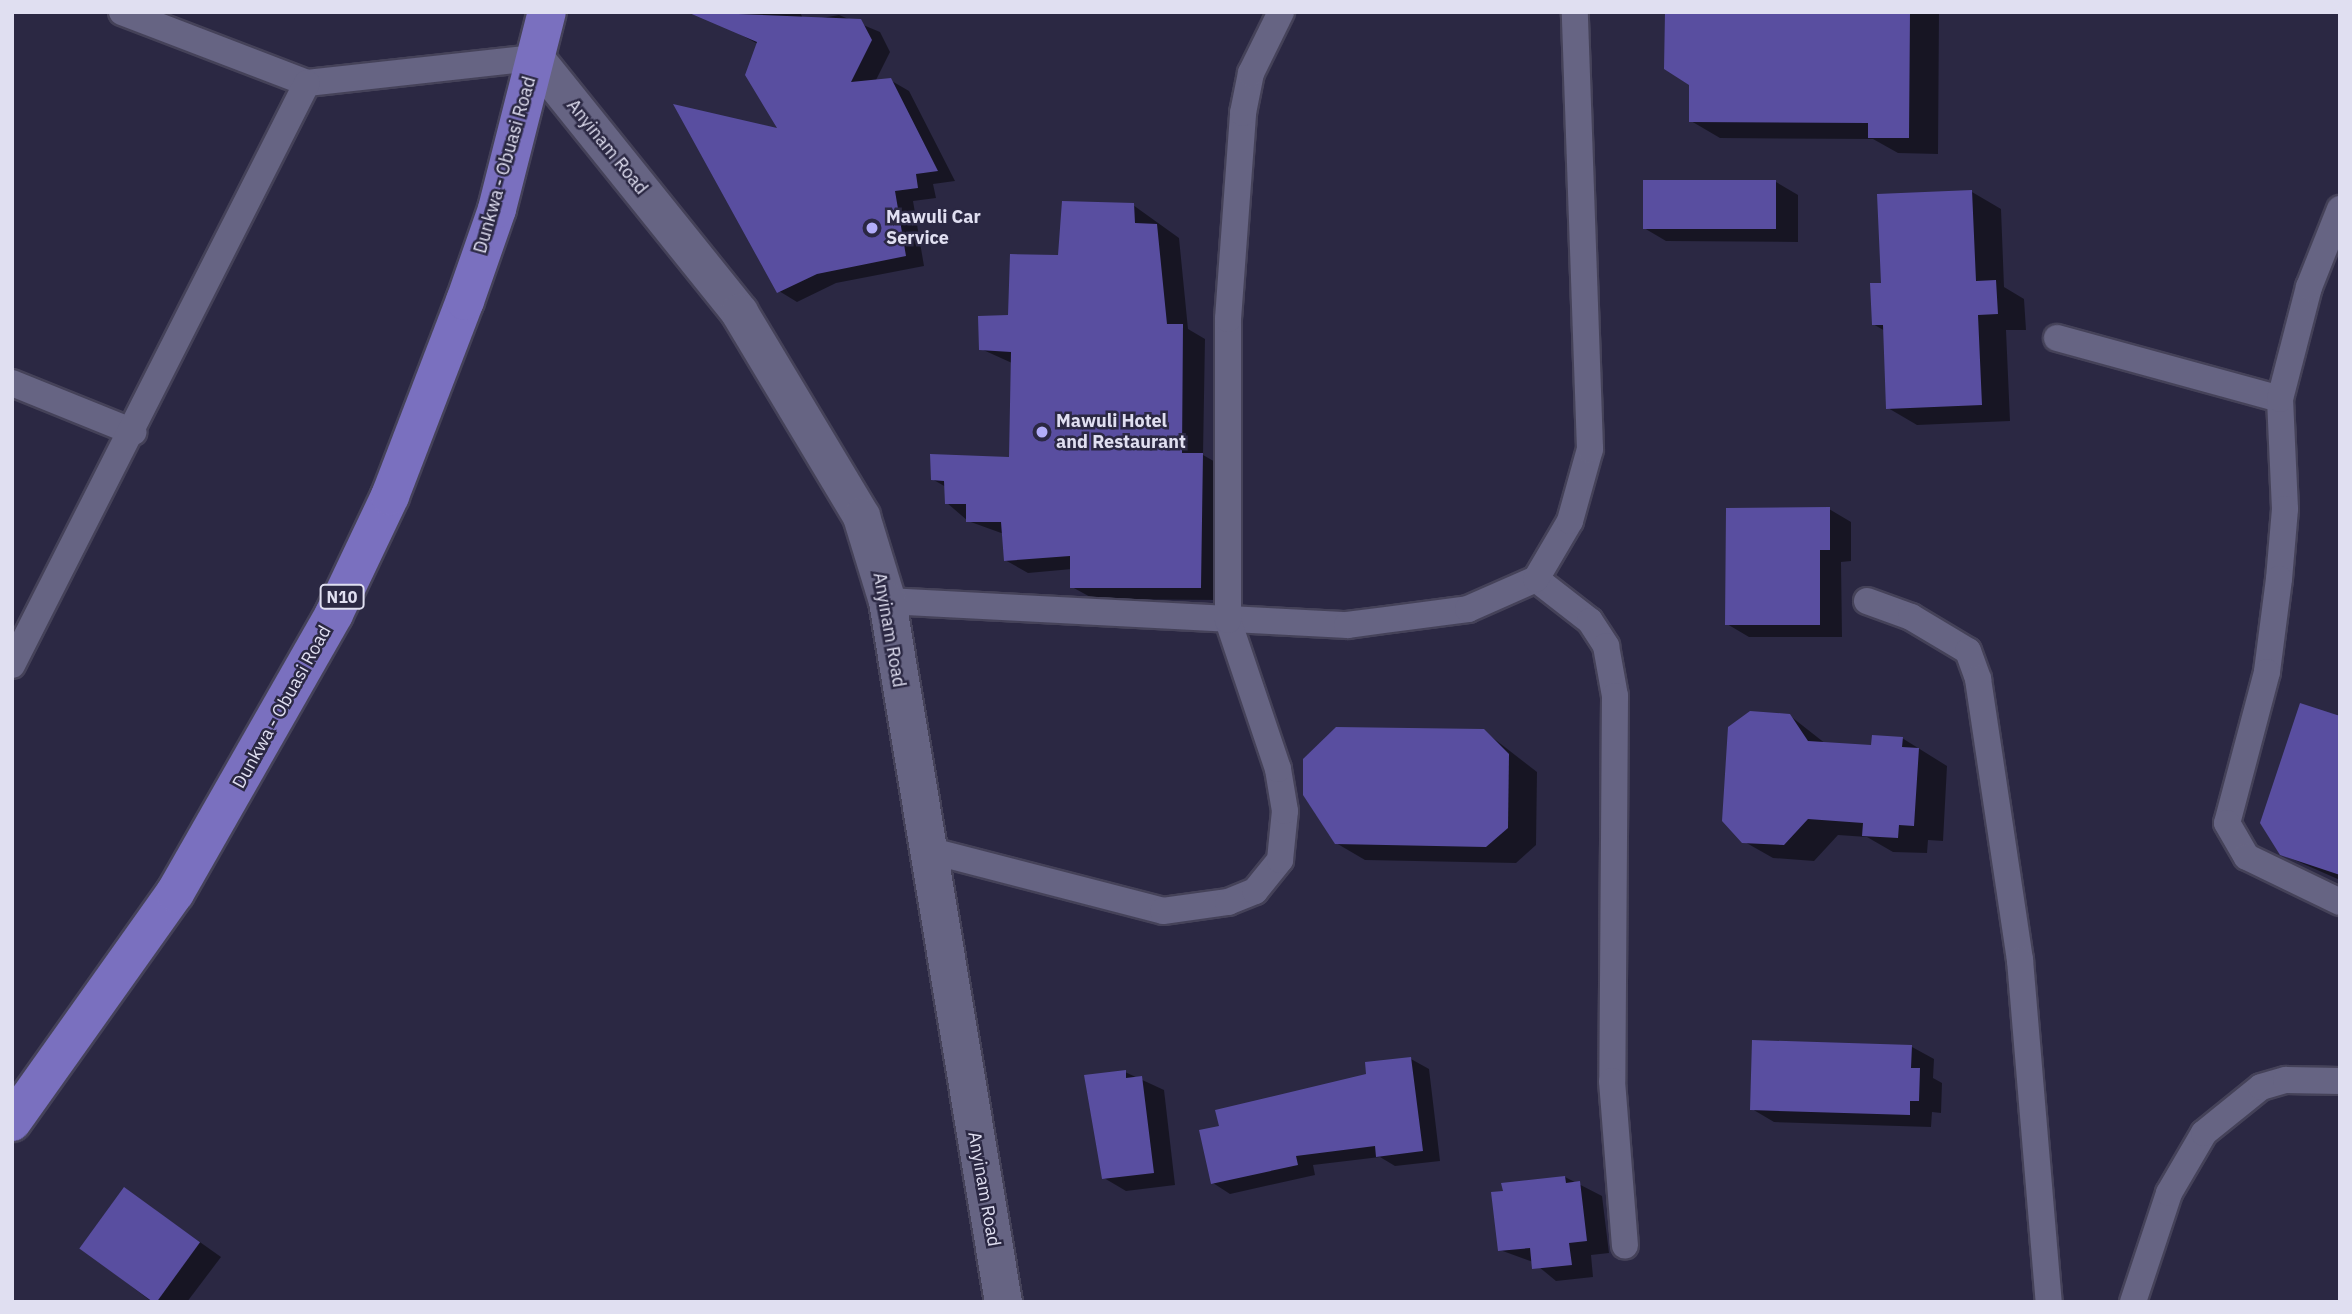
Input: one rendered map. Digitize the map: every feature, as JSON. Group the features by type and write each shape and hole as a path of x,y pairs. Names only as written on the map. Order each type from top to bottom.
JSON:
{"main road":[{"name":"Dunkwa - Obuasi Road","path":"12,1122 174,893 334,614 441,367 497,209 547,12"}],"street":[{"path":"122,12 307,83 535,58"},
{"path":"924,849 1163,911 1228,902 1255,891 1280,860 1285,811 1278,769 1228,620 1228,319 1236,157 1251,73 1281,12"},
{"path":"887,601 1228,620 1409,620 1468,609 1536,579 1570,521 1590,449 1575,12"},
{"name":"Anyinam Road","path":"535,58 739,312 861,516 887,601 924,849 1003,1302"},
{"path":"12,665 133,432 307,83"},
{"path":"2340,209 2309,287 2280,399 2285,509 2277,593 2267,672 2227,824 2247,857 2340,902"},
{"path":"2057,338 2280,399"},
{"path":"12,383 133,432"},
{"path":"1536,579 1590,621 1606,646 1615,696 1612,1081 1625,1245"},
{"path":"1867,601 1910,617 1968,651 1978,680 2020,960 2049,1302"},
{"path":"2137,1300 2169,1193 2204,1133 2261,1087 2286,1080 2340,1081"}],"building":[{"path":"687,12 861,19 872,40 851,82 891,78 938,171 916,174 918,188 895,191 906,256 817,274 777,293 673,104 777,128 745,75 757,42"},
{"path":"1665,12 1910,12 1909,138 1868,138 1868,123 1689,122 1689,85 1664,69"},
{"path":"1643,180 1776,180 1776,229 1643,229"},
{"path":"1972,190 1976,281 1996,280 1998,314 1978,315 1982,405 1886,409 1883,325 1872,325 1870,283 1881,283 1877,194"},
{"path":"1062,201 1134,203 1135,223 1157,224 1167,324 1183,324 1182,453 1203,453 1201,588 1070,588 1070,556 1004,561 1001,522 966,522 966,504 945,504 944,481 931,480 930,454 1009,457 1011,352 979,350 978,316 1008,315 1010,254 1058,255"},
{"path":"1830,507 1830,550 1820,550 1820,625 1725,625 1726,508"},
{"path":"2300,703 2340,716 2340,875 2280,855 2260,823"},
{"path":"1750,711 1790,714 1808,741 1871,745 1872,735 1903,737 1902,747 1919,748 1914,826 1899,825 1898,838 1862,836 1863,823 1808,819 1784,845 1742,843 1722,821 1728,727"},
{"path":"1336,727 1484,729 1509,754 1508,828 1486,847 1335,844 1303,795 1303,759"},
{"path":"1752,1040 1912,1045 1911,1068 1920,1068 1919,1101 1910,1101 1910,1115 1750,1110"},
{"path":"1411,1057 1423,1151 1376,1157 1375,1146 1296,1156 1298,1165 1211,1184 1199,1130 1219,1126 1215,1110 1366,1074 1365,1062"},
{"path":"1126,1070 1126,1078 1142,1076 1154,1173 1102,1179 1084,1075"},
{"path":"1565,1176 1566,1183 1580,1181 1587,1241 1569,1243 1572,1265 1532,1269 1530,1248 1498,1251 1491,1192 1503,1191 1501,1183"},
{"path":"124,1187 200,1242 157,1302 79,1248"}],"place":[{"name":"Mawuli Car Service","path":"872,228"},
{"name":"Mawuli Hotel and Restaurant","path":"1042,432"}]}
